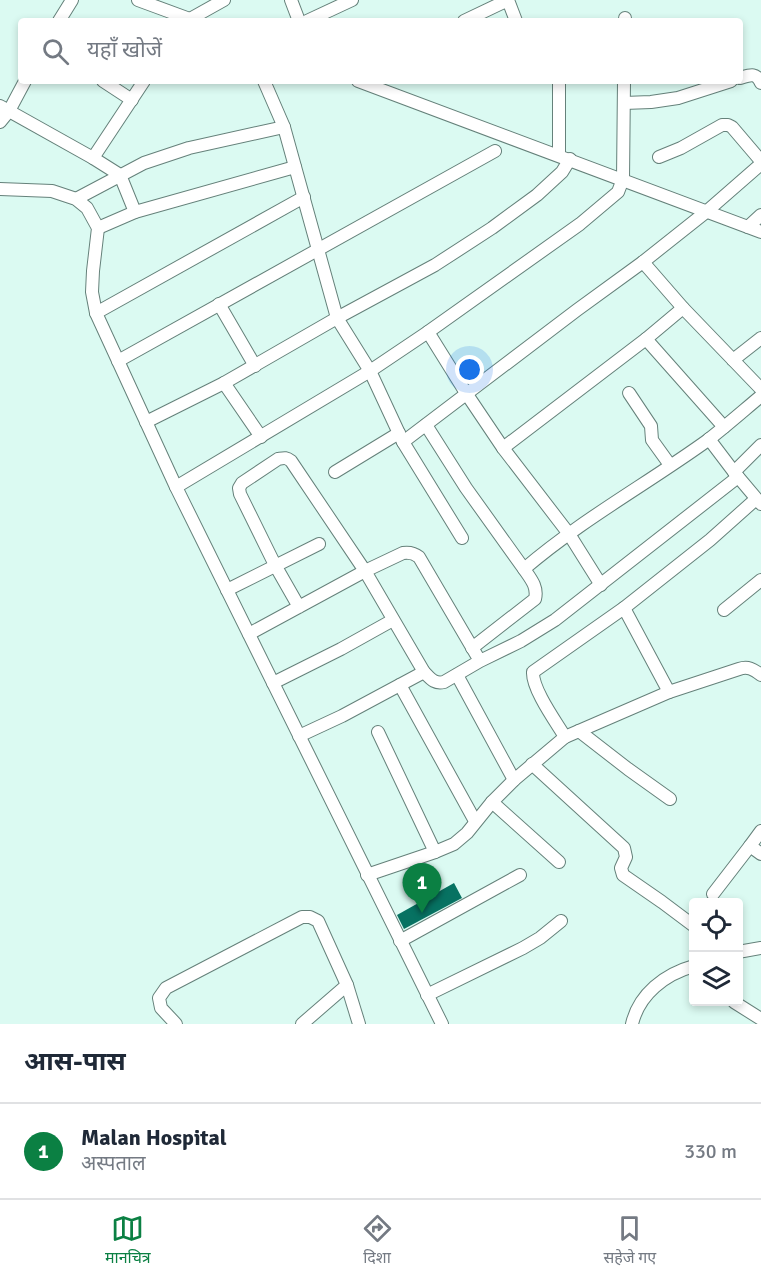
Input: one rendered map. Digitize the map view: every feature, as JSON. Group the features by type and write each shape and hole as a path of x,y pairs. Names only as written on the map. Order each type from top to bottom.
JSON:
{"street":[{"path":"61,18 72,0"},
{"path":"138,0 183,18"},
{"path":"192,18 224,0"},
{"path":"291,0 298,18"},
{"path":"313,18 352,0"},
{"path":"470,18 508,0 515,18"},
{"path":"743,77 755,75 761,83"},
{"path":"0,122 4,108 23,84"},
{"path":"107,84 132,100"},
{"path":"93,158 142,84"},
{"path":"265,84 284,127 337,318 370,371 401,437 462,538"},
{"path":"366,84 621,186 706,212 761,232"},
{"path":"146,423 224,383 435,265 537,195 564,163 559,84"},
{"path":"176,487 370,371 580,224 621,186 624,84"},
{"path":"624,103 678,98 722,84"},
{"path":"4,108 120,175 135,212"},
{"path":"335,471 426,425 643,262 706,212 761,163 728,124 723,124 681,148 659,157"},
{"path":"76,199 144,163 189,148 284,127"},
{"path":"118,361 495,151"},
{"path":"98,228 135,212 295,167"},
{"path":"0,189 52,191 76,199 87,208 98,228 92,292 96,312 176,487 442,1024"},
{"path":"96,312 304,197"},
{"path":"748,227 761,215"},
{"path":"643,262 683,308 761,389"},
{"path":"219,304 255,366"},
{"path":"503,448 683,308"},
{"path":"428,332 503,448 569,534 601,585"},
{"path":"733,360 761,338"},
{"path":"646,339 724,427"},
{"path":"224,383 261,437"},
{"path":"629,393 651,426 652,440 670,465"},
{"path":"524,569 569,534 709,439 761,396"},
{"path":"426,425 466,488 524,569 537,592 535,598 472,648"},
{"path":"565,737 532,679 533,672 624,608 758,501 709,439"},
{"path":"299,607 275,565 239,488 242,483 278,459 288,458 291,461 365,571 424,672 433,682 439,683 521,641 555,620 736,475 761,445"},
{"path":"227,590 319,544"},
{"path":"249,634 365,571 409,552 419,557 480,661"},
{"path":"724,610 761,580"},
{"path":"624,608 669,692"},
{"path":"273,683 393,620"},
{"path":"367,875 454,844 467,833 475,821 514,780 565,737 669,692 745,667 761,675"},
{"path":"299,736 424,672"},
{"path":"458,675 514,780"},
{"path":"400,685 475,821"},
{"path":"579,731 670,799"},
{"path":"378,732 435,852"},
{"path":"532,764 624,848 626,857 621,868 622,875 689,923"},
{"path":"492,802 559,862"},
{"path":"713,894 761,831"},
{"path":"750,846 761,855"},
{"path":"400,941 520,875"},
{"path":"176,1024 161,1008 159,998 166,988 302,917 310,917 318,921 346,985 359,1024"},
{"path":"427,995 523,948 561,921"},
{"path":"743,951 761,948"},
{"path":"632,1024 647,994 662,980 689,970"},
{"path":"303,1024 346,985"},
{"path":"740,1006 761,1019"}],"building":[{"path":"454,883 462,898 404,929 397,915"}],"place":[{"name":"Malan Hospital","path":"422,913"}]}
